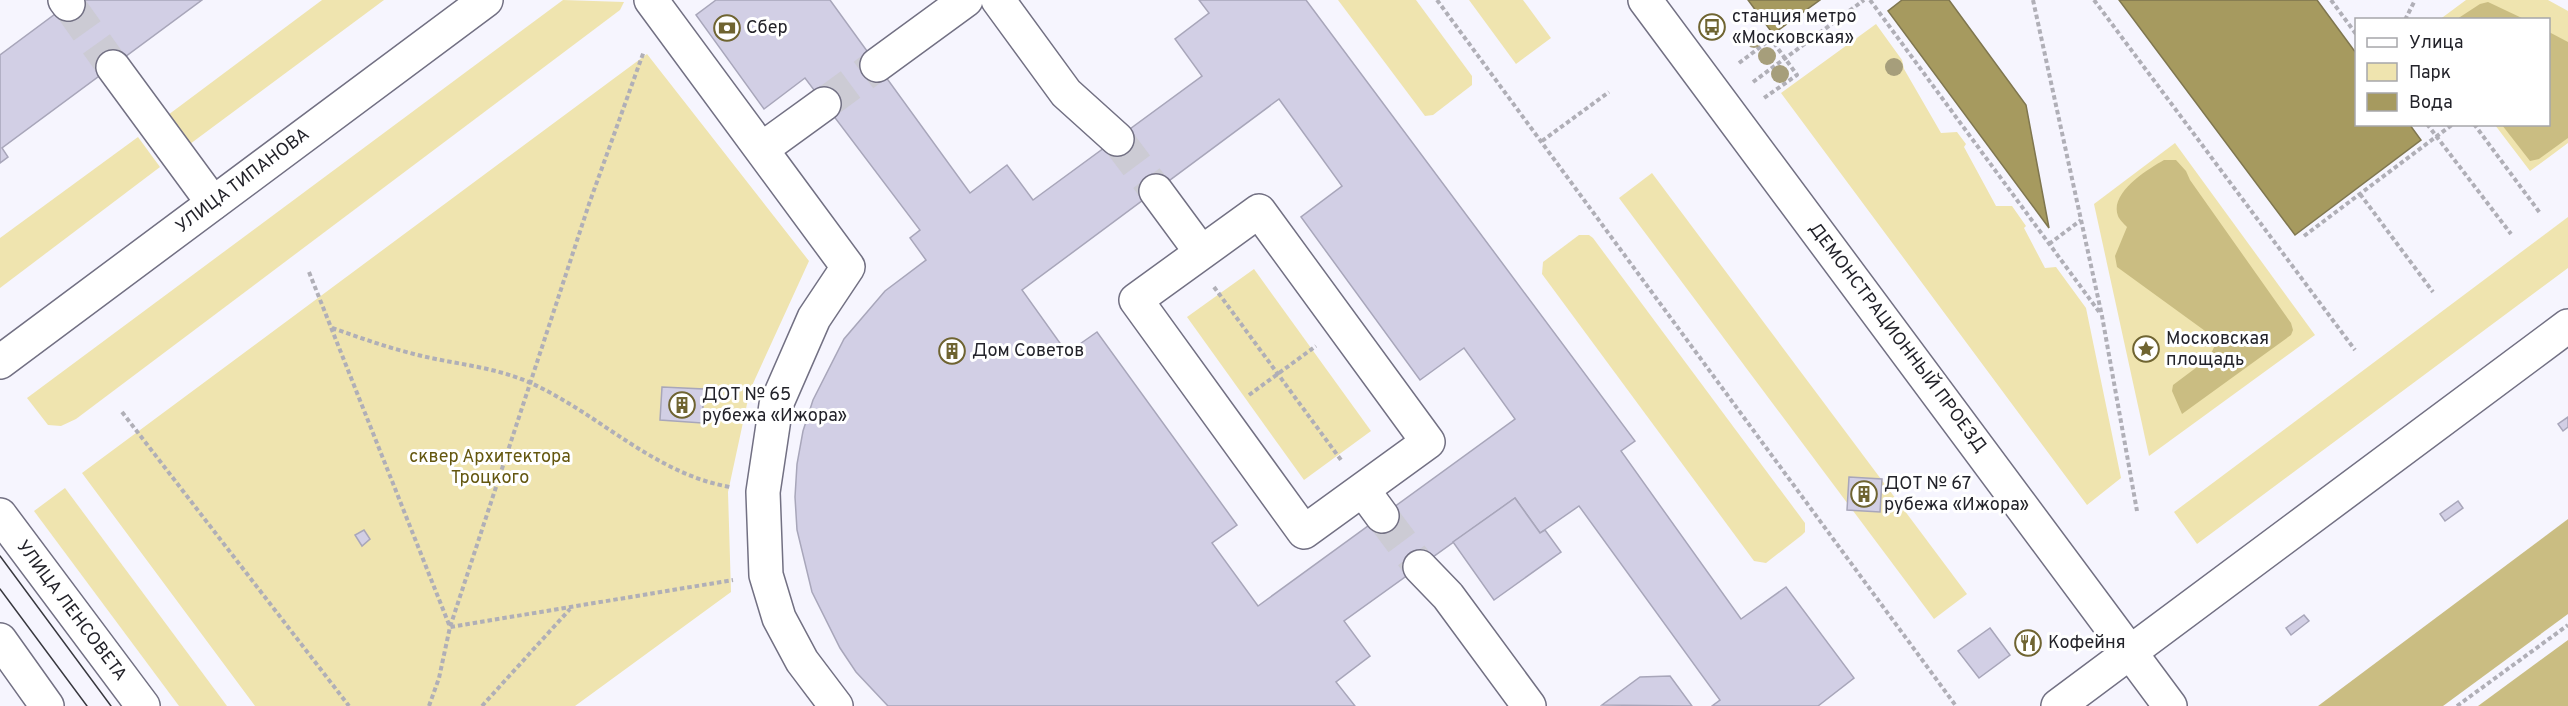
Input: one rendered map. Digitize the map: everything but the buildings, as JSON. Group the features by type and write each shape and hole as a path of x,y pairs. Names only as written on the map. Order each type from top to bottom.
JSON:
{"main road":[{"name":"УЛИЦА ТИПАНОВА","path":"0,362 486,0"},
{"path":"877,65 966,0"},
{"path":"998,0 1066,93 1117,139"},
{"name":"ДЕМОНСТРАЦИОННЫЙ ПРОЕЗД","path":"1645,0 2170,706"},
{"path":"655,5 848,267 814,318 776,405 763,492 766,575 779,618 802,661 836,706"},
{"path":"113,67 213,203"},
{"path":"762,149 824,104"},
{"path":"1156,191 1197,256"},
{"path":"1259,211 1428,442 1304,532 1136,300 1197,256 1259,211"},
{"path":"2058,706 2568,326"},
{"path":"1363,490 1382,516"},
{"name":"УЛИЦА ЛЕНСОВЕТА","path":"0,515 143,706"},
{"path":"1420,567 1448,596 1528,706"},
{"path":"0,640 47,706"}],"path":[{"path":"1437,0 1956,706"},
{"path":"1753,82 1864,0"},
{"path":"1870,0 2102,316"},
{"path":"2033,0 2102,316 2137,511"},
{"path":"2094,0 2355,350"},
{"path":"2331,0 2355,33"},
{"path":"2406,18 2415,0"},
{"path":"429,706 439,678 450,627 655,5"},
{"path":"1739,63 1771,39 1797,75 1764,98"},
{"path":"1542,141 1609,92"},
{"path":"2429,126 2511,234"},
{"path":"2304,236 2450,126"},
{"path":"2475,126 2540,213"},
{"path":"2360,194 2433,291"},
{"path":"2049,244 2081,220"},
{"path":"1197,256 1278,374 1363,490"},
{"path":"309,272 450,627"},
{"path":"1220,416 1344,327"},
{"path":"332,328 410,354 490,370 531,383 577,406 624,441 666,464 712,484 763,492"},
{"path":"122,412 349,706"},
{"path":"450,627 766,575"},
{"path":"482,706 571,607"},
{"path":"2457,706 2568,625"}],"green space":[{"path":"322,0 384,0 190,144 168,115"},
{"path":"563,0 624,2 620,10 76,419 61,426 48,425 27,398"},
{"path":"1338,0 1416,0 1472,76 1472,85 1433,115 1425,116"},
{"path":"1469,0 1523,0 1551,38 1516,64"},
{"path":"2466,0 2548,0 2568,11 2568,143 2530,171 2496,126 2550,126 2550,18 2442,18"},
{"path":"1876,24 1902,60 1904,69 1941,133 1957,132 1966,144 1964,147 1996,206 2012,206 2026,226 2024,228 2045,268 2056,267 2086,308 2121,478 2087,505 1781,93"},
{"name":"сквер Архитектора Троцкого","path":"647,54 809,261 750,390 728,492 731,592 575,706 255,706 82,473"},
{"path":"138,137 160,167 0,288 0,238"},
{"path":"2175,143 2315,335 2149,456 2094,204"},
{"path":"1652,173 1967,594 1934,619 1619,198"},
{"path":"2568,217 2568,268 2197,544 2174,512"},
{"path":"1579,235 1589,235 1593,238 1805,523 1805,532 1766,563 1754,561 1542,274 1543,262"},
{"path":"1254,269 1371,431 1304,480 1187,317"},
{"path":"65,488 227,706 179,706 34,511"}],"shaded area":[{"path":"2488,2 2522,18 2459,18 2480,4"},
{"path":"2550,33 2568,42 2568,138 2539,159 2530,161 2503,126 2550,126"},
{"path":"2164,160 2176,160 2186,171 2190,180 2291,323 2293,330 2291,335 2182,414 2172,391 2173,385 2209,358 2215,345 2212,336 2117,267 2115,256 2127,227 2118,216 2119,199 2132,183"},
{"path":"2568,519 2568,614 2443,706 2318,706"},
{"path":"2568,640 2568,706 2478,706"}],"water":[{"path":"1748,0 1820,0 1773,34"},
{"path":"1902,0 1949,0 2026,105 2049,228 1888,11"},
{"path":"2119,0 2317,0 2355,52 2355,126 2411,126 2421,140 2295,235"}],"tunnel":[{"path":"68,4 113,67"},
{"path":"824,104 877,65"},
{"path":"1117,139 1156,191"},
{"path":"1382,516 1420,567"}],"tram line":[{"path":"0,556 111,706"},
{"path":"0,589 87,706"}],"place":[{"name":"станция метро «Московская»","path":"1712,27"},
{"name":"Сбер","path":"727,28"},
{"name":"Московская площадь","path":"2146,349"},
{"name":"Дом Советов","path":"952,351"},
{"name":"ДОТ № 65 рубежа «Ижора»","path":"682,405"},
{"name":"ДОТ № 67 рубежа «Ижора»","path":"1864,494"},
{"name":"Кофейня","path":"2028,643"}]}
